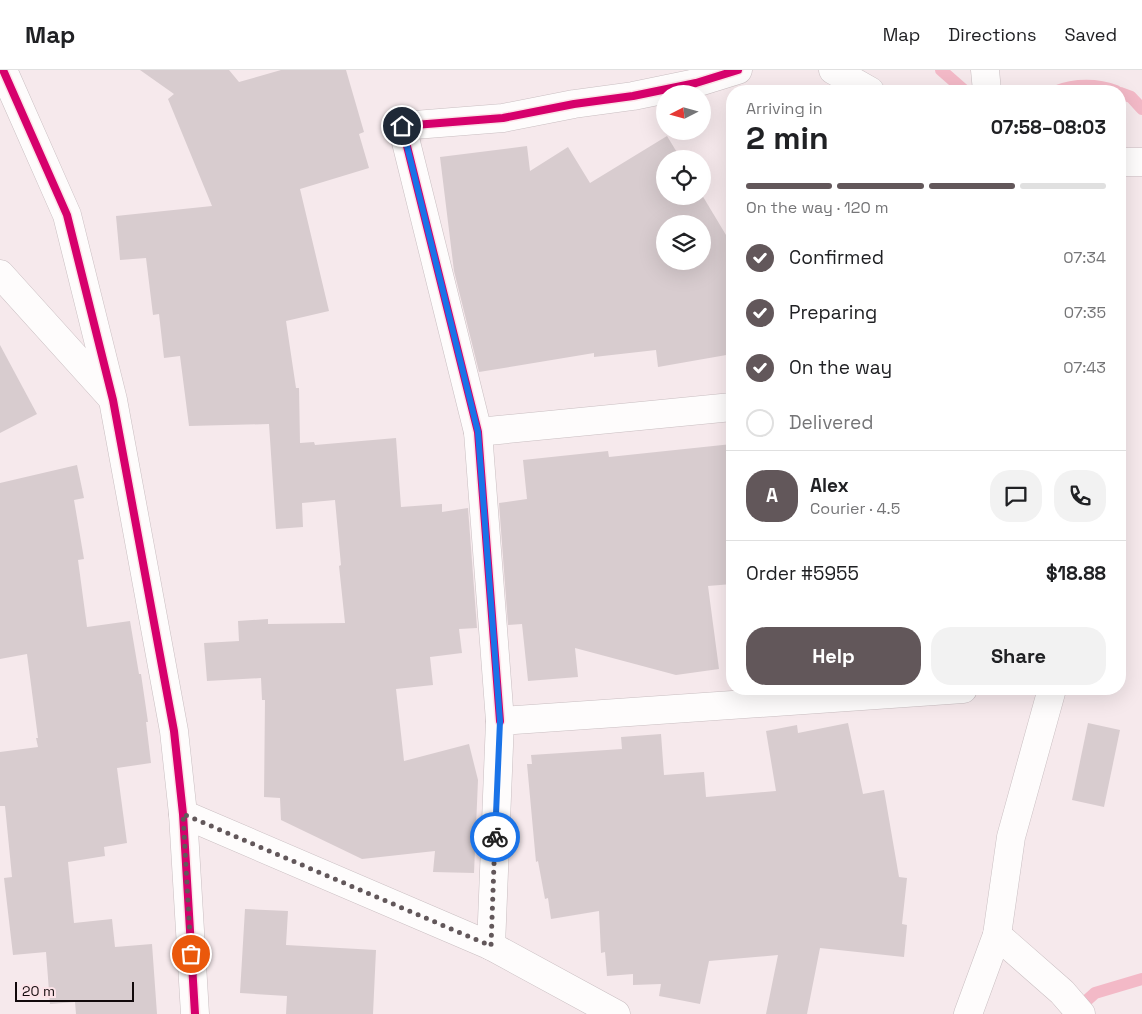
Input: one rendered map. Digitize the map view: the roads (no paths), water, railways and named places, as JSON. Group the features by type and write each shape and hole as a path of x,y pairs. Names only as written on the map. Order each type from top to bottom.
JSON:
{"street":[{"path":"3,70 67,214 113,400 174,731 183,814 195,1014"},
{"path":"491,946 500,721 478,432 402,126 503,118 574,104 633,96 696,83 738,70"},
{"path":"833,70 859,85"},
{"path":"1126,162 1142,162"},
{"path":"0,274 113,400"},
{"path":"478,432 726,407"},
{"path":"500,721 876,695"},
{"path":"968,1014 996,935 1011,837 1050,695"},
{"path":"183,814 491,946 616,1014"},
{"path":"996,935 1062,992 1081,1014"}],"waterway":[{"path":"941,70 958,85"},
{"path":"1126,95 1131,97 1142,109"},
{"path":"1075,1011 1095,993 1142,979"}]}
